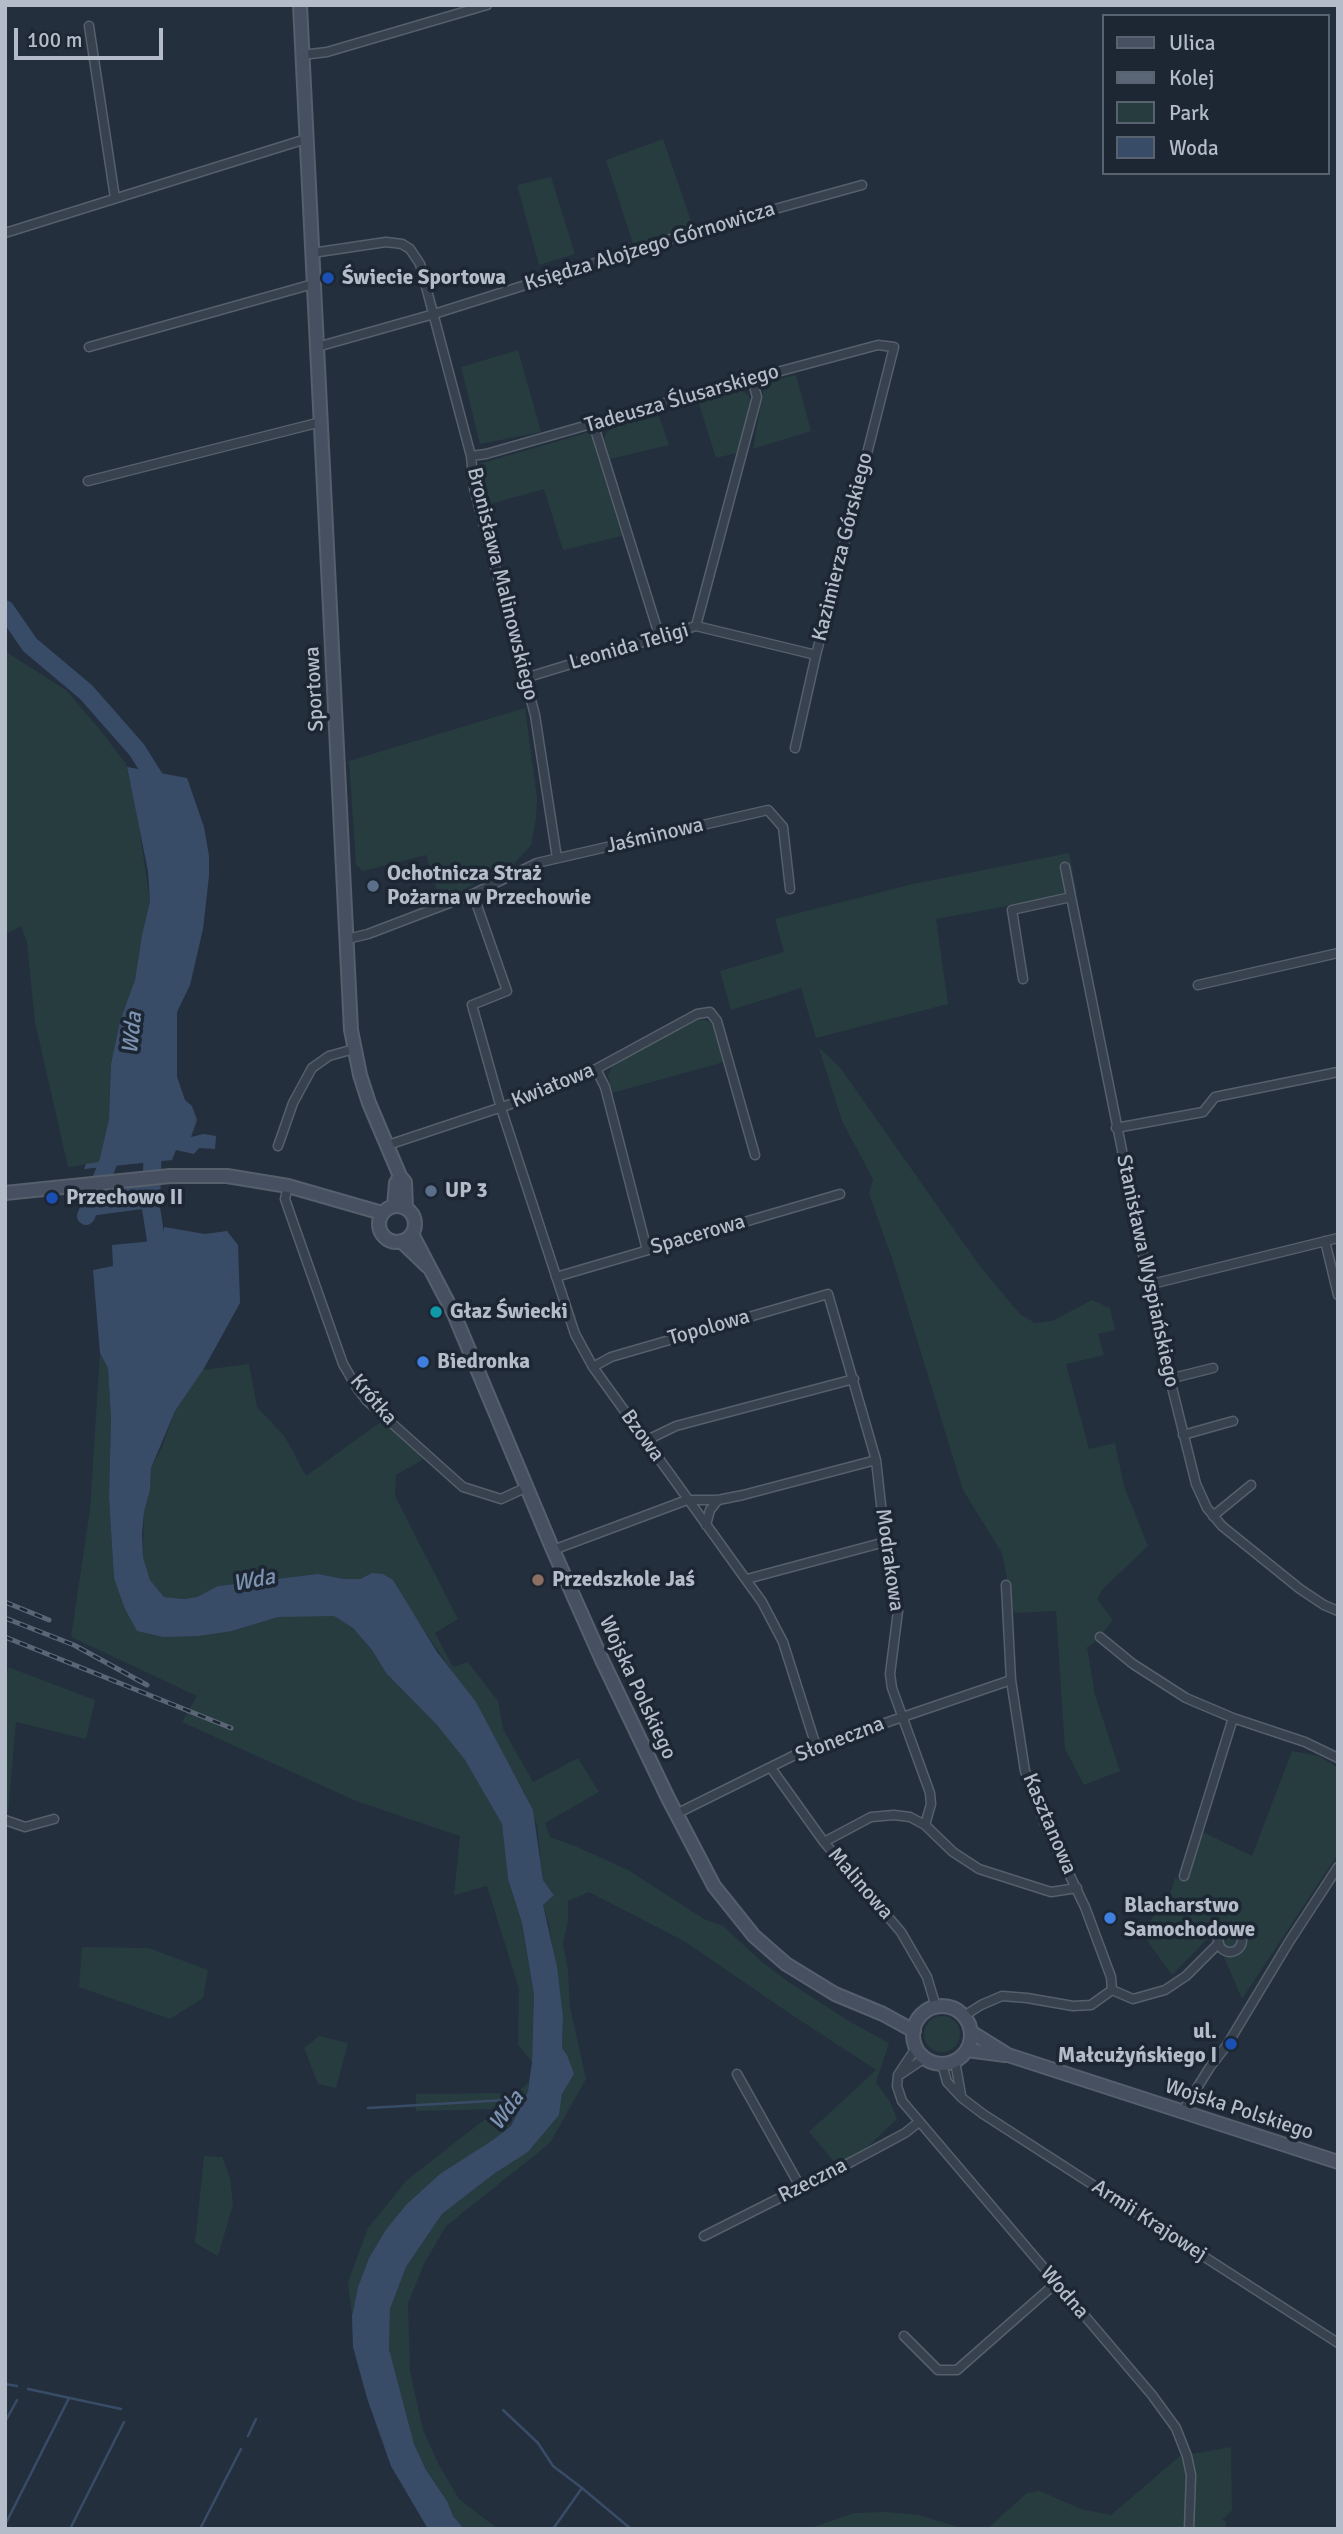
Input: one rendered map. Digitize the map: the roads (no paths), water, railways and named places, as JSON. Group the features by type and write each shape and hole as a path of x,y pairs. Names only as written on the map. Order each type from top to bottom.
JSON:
{"street":[{"name":"Sportowa","path":"300,5 354,1049 369,1102 400,1176 396,1183 400,1207"},
{"path":"302,55 327,52 487,5"},
{"path":"89,26 115,198"},
{"path":"5,233 306,139"},
{"name":"Księdza Alojzego Górnowicza","path":"317,347 699,230 862,185"},
{"name":"Bronisława Malinowskiego","path":"312,253 342,251 386,242 402,244 416,256 471,456 474,488 535,715 557,858"},
{"path":"89,347 313,284"},
{"name":"Tadeusza Ślusarskiego","path":"471,456 878,345 894,347"},
{"name":"Kazimierza Górskiego","path":"795,748 894,347"},
{"path":"696,626 757,397 751,379"},
{"path":"88,481 321,422"},
{"path":"593,423 660,638"},
{"name":"Leonida Teligi","path":"525,678 696,626 816,655"},
{"name":"Jaśminowa","path":"347,939 368,934 473,894 537,863 768,810 783,827 790,889"},
{"name":"Stanisława Wyspiańskiego","path":"1065,867 1148,1285 1196,1484 1213,1516 1300,1589 1338,1611"},
{"name":"Bzowa","path":"473,894 507,991 472,1005 501,1108 575,1334 593,1367 762,1602 783,1642 816,1746"},
{"path":"1023,979 1012,910 1071,897"},
{"path":"1198,985 1338,953"},
{"name":"Kwiatowa","path":"388,1145 538,1095 596,1069 697,1014 710,1012 718,1021 755,1154"},
{"path":"278,1146 293,1103 312,1068 328,1056 354,1049"},
{"path":"596,1069 605,1087 647,1250"},
{"path":"1116,1128 1203,1112 1215,1097 1338,1072"},
{"path":"5,1193 191,1176 227,1176 288,1186 381,1219"},
{"name":"Krótka","path":"288,1186 285,1199 343,1364 357,1388 377,1410 463,1488 501,1499 527,1487"},
{"name":"Spacerowa","path":"556,1277 839,1194"},
{"path":"400,1207 415,1220 407,1238 386,1238 381,1219 400,1207"},
{"name":"Wojska Polskiego","path":"407,1238 454,1314 606,1669 714,1886 765,1947 806,1979 914,2031"},
{"path":"1148,1285 1338,1238"},
{"path":"1325,1241 1338,1295"},
{"name":"Topolowa","path":"593,1367 611,1357 828,1294"},
{"name":"Modrakowa","path":"828,1294 876,1460 890,1585 898,1611 890,1674 892,1688 930,1793 932,1804 925,1825"},
{"path":"1169,1379 1213,1368"},
{"path":"645,1441 676,1426 854,1378"},
{"path":"1183,1435 1233,1421"},
{"path":"553,1550 687,1500 718,1500 806,1480 876,1460"},
{"path":"1213,1516 1251,1486"},
{"path":"706,1525 710,1510 718,1500"},
{"path":"747,1579 885,1542"},
{"name":"Kasztanowa","path":"1006,1585 1011,1680 1025,1771 1045,1824 1077,1888 1111,1977 1112,1990"},
{"path":"1100,1637 1162,1685 1186,1698 1233,1718 1306,1742 1338,1758"},
{"name":"Słoneczna","path":"676,1814 816,1746 1011,1680"},
{"path":"1184,1876 1233,1718"},
{"name":"Malinowa","path":"771,1768 824,1842 901,1932 927,1976 936,2007"},
{"path":"824,1842 872,1817 909,1817 925,1825 953,1852 979,1869 1051,1892 1077,1888"},
{"path":"5,1821 25,1827 54,1819"},
{"path":"1182,2112 1338,1867"},
{"path":"964,2016 1002,1996 1073,2006 1091,2005 1112,1990 1133,2000 1165,1990 1186,1976 1219,1943"},
{"path":"946,2006 964,2016 971,2032 967,2050 956,2061 942,2064 925,2058 916,2048 914,2031 919,2017 936,2007 946,2006"},
{"name":"Wojska Polskiego","path":"883,2014 919,2017"},
{"name":"Wojska Polskiego","path":"971,2032 1009,2055"},
{"path":"898,2075 916,2048"},
{"name":"Wojska Polskiego","path":"967,2050 1009,2055 1338,2162"},
{"path":"898,2075 925,2058"},
{"path":"956,2061 962,2098"},
{"name":"Armii Krajowej","path":"942,2064 947,2082 983,2114 1338,2343"},
{"path":"737,2074 801,2188"},
{"name":"Wodna","path":"898,2075 897,2086 902,2101 1152,2395 1176,2428 1191,2475 1189,2529"},
{"name":"Rzeczna","path":"704,2236 905,2133 919,2122"},
{"path":"904,2336 938,2370 957,2370 1056,2283"}],"water":[{"path":"127,767 187,778 204,827 209,876 203,929 190,985 177,1012 177,1077 185,1100 192,1106 197,1120 191,1137 204,1134 216,1136 215,1149 199,1148 194,1154 176,1150 172,1160 84,1169 86,1164 99,1162 109,1119 111,1064 120,1021 135,980 150,901 148,871"},
{"path":"157,1184 158,1207 82,1217 80,1206 86,1194"},
{"path":"164,1227 205,1234 227,1231 238,1245 240,1303 203,1370 175,1411 151,1468 142,1533 143,1557 150,1580 164,1597 184,1599 197,1597 218,1586 318,1574 360,1579 372,1573 383,1574 393,1580 437,1652 476,1702 533,1810 543,1880 554,1895 543,1905 557,1967 563,2017 562,2048 574,2074 562,2094 559,2115 528,2152 495,2173 442,2214 406,2267 390,2309 389,2349 414,2444 453,2516 464,2529 428,2529 391,2466 367,2398 353,2347 352,2316 358,2287 369,2258 385,2231 406,2205 440,2174 511,2126 528,2091 532,2062 534,1995 522,1923 508,1879 502,1824 465,1760 437,1725 386,1673 372,1650 353,1628 334,1616 278,1617 232,1631 198,1636 163,1637 137,1631 125,1609 114,1578 109,1498 111,1418 108,1368 100,1353 93,1270 113,1266 112,1245 164,1240"}],"waterway":[{"name":"Wda","path":"5,609 30,645 86,692 137,750 162,790"},
{"name":"Wda","path":"153,1138 151,1208 156,1240 154,1264"},
{"path":"86,1216 111,1156 120,1148"},
{"path":"368,2108 524,2099"},
{"path":"5,2384 17,2386"},
{"path":"28,2389 121,2409"},
{"path":"5,2525 69,2398"},
{"path":"5,2422 17,2400"},
{"path":"503,2410 538,2443 553,2466 582,2488"},
{"path":"248,2436 256,2419"},
{"path":"70,2529 124,2422"},
{"path":"200,2529 241,2449"},
{"path":"553,2529 582,2488 631,2529"}],"railway":[{"path":"5,1602 49,1620"},
{"path":"5,1618 74,1645 147,1685"},
{"path":"5,1637 231,1728"}],"place":[{"name":"Świecie Sportowa","path":"328,278"},
{"name":"Ochotnicza Straż Pożarna w Przechowie","path":"373,886"},
{"name":"UP 3","path":"431,1191"},
{"name":"Przechowo II","path":"52,1198"},
{"name":"Głaz Świecki","path":"436,1312"},
{"name":"Biedronka","path":"423,1362"},
{"name":"Przedszkole Jaś","path":"538,1580"},
{"name":"Blacharstwo Samochodowe","path":"1110,1918"},
{"name":"ul. Małcużyńskiego I","path":"1231,2044"}]}
